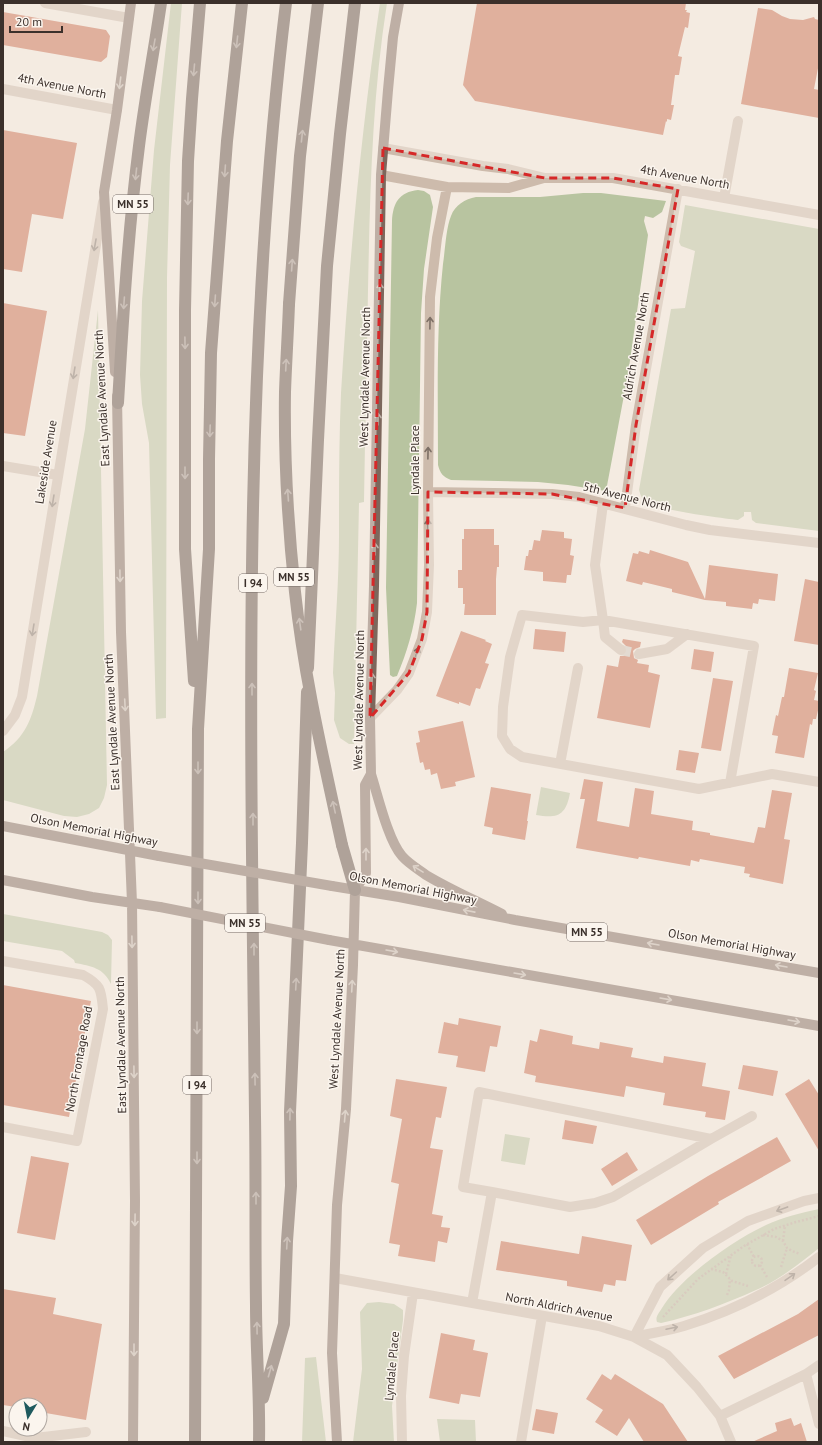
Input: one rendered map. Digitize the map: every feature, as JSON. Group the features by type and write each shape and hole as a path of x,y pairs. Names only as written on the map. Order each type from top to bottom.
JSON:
{"highway":[{"path":"198,729 185,549 185,310 188,161 193,77 200,3"},
{"name":"I 94","path":"195,1442 198,729 209,549 211,353 229,126 242,3"},
{"name":"MN 55","path":"318,3 307,89 289,304 285,391 289,520 297,606 309,684 342,845 355,890"},
{"path":"259,1409 284,1324 287,1241 291,1186 290,1112 317,456 324,322 337,156 355,3"},
{"name":"MN 55","path":"118,403 128,255 136,173 161,5"},
{"name":"I 94","path":"258,1442 259,1409 256,1306 252,705 253,515 259,315 270,152 285,5"}],"main road":[{"name":"East Lyndale Avenue North","path":"131,3 117,110 104,192 118,403 121,632 131,850 135,1201 133,1442"},
{"name":"West Lyndale Avenue North","path":"337,1442 332,1353 337,1205 346,1109 354,944 355,890 366,873 366,785 371,774 370,718 374,586 381,175 393,37 399,3"},
{"path":"371,774 394,844 402,856 411,865 444,886 515,920"},
{"name":"Olson Memorial Highway","path":"3,826 159,856 819,973"},
{"path":"3,880 132,903"},
{"name":"MN 55","path":"132,903 160,907 329,940 819,1026"}],"street":[{"path":"45,3 129,18"},
{"name":"4th Avenue North","path":"3,89 117,110"},
{"path":"724,198 738,121"},
{"name":"4th Avenue North","path":"383,148 508,169 545,178 612,178 819,215"},
{"name":"4th Avenue North","path":"381,175 448,187 509,188 545,178"},
{"name":"Lyndale Place","path":"370,718 397,690 409,673 422,639 427,612 429,565 428,492 430,297 437,238 448,187"},
{"name":"Aldrich Avenue North","path":"625,508 636,424 678,189"},
{"name":"Lakeside Avenue","path":"3,731 15,715 22,697 104,192"},
{"path":"3,466 58,475"},
{"name":"5th Avenue North","path":"428,492 552,494 625,508 710,530 819,543"},
{"path":"603,504 595,564 605,637 621,650"},
{"path":"730,782 754,646 603,620 583,622 522,615 510,658 503,707 502,736 510,749 522,757 699,789 772,774 819,782"},
{"path":"639,654 667,649 686,634"},
{"path":"560,764 578,668"},
{"name":"North Frontage Road","path":"3,961 83,975 93,981 101,990 103,1009 77,1141 3,1127"},
{"path":"711,1139 479,1092 463,1187 570,1207 595,1203 613,1197 752,1116"},
{"path":"472,1303 492,1192"},
{"path":"634,1337 660,1287 703,1248 748,1221 804,1200 819,1198"},
{"path":"634,1337 684,1326 733,1308 773,1289 819,1257"},
{"name":"North Aldrich Avenue","path":"335,1278 599,1326 634,1337 667,1355 698,1387 720,1416 731,1442"},
{"name":"Lyndale Place","path":"402,1442 401,1396 404,1356 413,1293"},
{"path":"521,1442 542,1316"},
{"path":"720,1416 806,1374 819,1366"},
{"path":"806,1374 819,1424"},
{"path":"3,1431 35,1438 86,1432"}],"path":[{"path":"668,1316 661,1318 698,1279 731,1255 774,1229 819,1216"},
{"path":"783,1241 785,1225"},
{"path":"764,1235 776,1237 783,1241 787,1248 803,1254 797,1258"},
{"path":"748,1244 754,1257 752,1262 753,1264 755,1266 760,1265"},
{"path":"787,1248 780,1270 787,1265"},
{"path":"726,1274 731,1255"},
{"path":"754,1257 757,1256 761,1258 762,1263 760,1265 767,1278"},
{"path":"711,1269 719,1270 738,1284 750,1286 744,1290"},
{"path":"762,1281 774,1274"},
{"path":"730,1279 729,1290 726,1297 732,1295"}],"highlighted area":[{"path":"383,148 545,178 613,178 678,189 636,425 625,508 552,494 428,492 427,612 422,639 409,673 370,718"}],"green space":[{"path":"171,3 182,3 170,165 167,278 166,718 156,719 149,443 142,404 140,375 142,301 154,150"},
{"path":"380,3 387,3 378,74 371,182 364,502 359,503 354,744 349,744 340,738 334,720 335,693 333,673 339,535 339,446 341,393 356,198"},
{"path":"418,190 424,191 430,195 433,207 424,269 421,313 417,603 407,649 397,676 393,677 390,675 386,588 392,221 394,209 398,200 406,193"},
{"path":"601,193 666,201 662,212 653,218 645,216 644,221 648,235 628,374 606,491 538,482 448,479 442,474 438,465 438,364 439,314 443,264 449,221 453,212 461,203 476,197 540,197"},
{"path":"685,205 819,229 819,531 756,523 752,520 751,512 744,512 744,516 738,520 672,510 649,503 643,499 641,495 639,490 671,309 685,308 695,251 681,246 679,242"},
{"path":"98,310 107,785 104,798 99,808 89,814 77,817 64,816 3,800 3,752 17,740 26,728 37,696 85,429"},
{"path":"541,787 570,793 566,806 560,814 555,816 536,815"},
{"path":"3,914 102,932 108,935 112,940 111,984 105,974 101,971 75,963 74,960 62,951 3,941"},
{"path":"505,1134 530,1138 525,1165 501,1161"},
{"path":"819,1209 819,1248 789,1271 764,1286 721,1305 673,1320 661,1323 657,1322 657,1317 670,1296 681,1284 723,1250 738,1240 772,1222"},
{"path":"379,1302 394,1304 403,1310 392,1406 394,1442 353,1442 362,1369 360,1312 367,1303"},
{"path":"316,1357 326,1442 302,1442 305,1358"},
{"path":"437,1419 475,1420 476,1442 440,1442"}],"building":[{"path":"477,3 686,3 685,10 687,10 686,12 690,13 688,28 685,27 678,56 682,57 679,75 675,75 671,105 674,105 671,120 667,119 663,135 475,101 463,85"},
{"path":"758,8 772,10 790,19 803,20 814,17 815,19 819,20 819,63 814,89 819,90 819,118 741,104"},
{"path":"3,12 106,30 110,36 107,57 101,62 3,45"},
{"path":"3,130 77,143 63,219 32,214 22,272 3,269"},
{"path":"3,303 47,311 25,436 3,433"},
{"path":"464,529 494,529 494,545 499,545 499,567 497,567 496,579 496,615 464,615 465,604 463,604 463,588 458,588 458,570 462,570 462,539 464,539"},
{"path":"542,530 564,532 564,538 572,539 570,555 574,556 571,575 567,575 566,583 543,581 543,572 524,570 526,556 528,556 529,550 532,550 534,540 540,541"},
{"path":"650,550 688,562 705,599 709,565 778,574 775,601 759,599 758,604 753,603 752,609 726,606 726,602 705,600 672,592 672,589 643,582 642,585 626,581 633,553 638,554 639,551 649,554"},
{"path":"805,579 819,582 819,645 794,641"},
{"path":"535,629 566,632 564,652 533,649"},
{"path":"461,631 486,640 485,641 492,644 485,663 489,664 480,689 476,688 470,706 436,696"},
{"path":"623,639 641,642 640,647 633,651 634,658 638,660 637,663 649,665 648,672 660,675 650,728 597,718 607,665 618,667 620,656 624,656 627,651 627,647 622,642"},
{"path":"694,649 714,652 711,672 691,669"},
{"path":"789,668 818,673 814,690 816,691 814,700 819,701 819,706 816,719 813,719 812,725 810,724 804,758 775,753 778,736 772,735 776,715 778,716 782,697 784,697"},
{"path":"713,678 733,681 721,751 701,748"},
{"path":"463,721 475,777 455,782 456,786 441,789 437,773 431,775 430,769 425,770 423,762 420,763 416,743 420,742 418,731"},
{"path":"679,750 699,753 695,773 676,770"},
{"path":"584,779 603,782 597,821 629,827 635,788 654,791 651,814 693,821 692,830 754,843 758,827 765,828 772,790 792,793 784,839 790,840 783,884 749,877 750,874 744,873 745,867 700,859 699,862 691,860 690,866 576,848 585,799 580,799"},
{"path":"491,787 531,794 525,840 492,834 493,828 484,826"},
{"path":"3,985 91,1001 69,1117 3,1105"},
{"path":"459,1018 501,1026 497,1047 490,1046 485,1072 456,1067 458,1056 438,1053 444,1022 458,1025"},
{"path":"540,1029 573,1036 572,1044 599,1049 600,1042 633,1048 631,1057 663,1063 664,1056 706,1063 702,1086 730,1091 725,1120 705,1117 706,1112 663,1105 665,1093 626,1086 624,1097 535,1082 536,1076 524,1073 530,1040 537,1042"},
{"path":"743,1065 778,1071 773,1096 738,1089"},
{"path":"396,1079 447,1087 441,1118 436,1117 430,1148 443,1150 432,1214 443,1216 441,1227 450,1228 447,1243 438,1241 435,1262 398,1256 400,1245 389,1243 399,1184 391,1182 402,1119 390,1116"},
{"path":"809,1079 819,1095 819,1151 785,1094"},
{"path":"565,1120 597,1126 593,1144 562,1139"},
{"path":"777,1137 791,1161 718,1202 719,1204 651,1245 636,1220 708,1176"},
{"path":"627,1152 638,1170 612,1186 601,1169"},
{"path":"31,1156 69,1163 55,1240 17,1233"},
{"path":"582,1236 632,1245 626,1281 616,1280 615,1286 604,1284 602,1292 567,1286 567,1281 496,1270 501,1241 579,1254"},
{"path":"3,1289 56,1298 53,1314 102,1324 86,1420 48,1413 48,1397 8,1397 8,1406 3,1405"},
{"path":"819,1299 819,1335 734,1379 718,1356 798,1314"},
{"path":"441,1333 475,1340 473,1350 488,1353 480,1397 461,1394 459,1404 429,1398"},
{"path":"602,1374 611,1380 615,1374 663,1404 688,1442 644,1442 629,1418 617,1436 595,1422 603,1410 586,1399"},
{"path":"536,1409 558,1413 554,1434 532,1430"},
{"path":"791,1418 794,1426 801,1423 807,1442 752,1442 777,1431 775,1423"}],"tunnel":[{"path":"621,650 639,654"}]}
